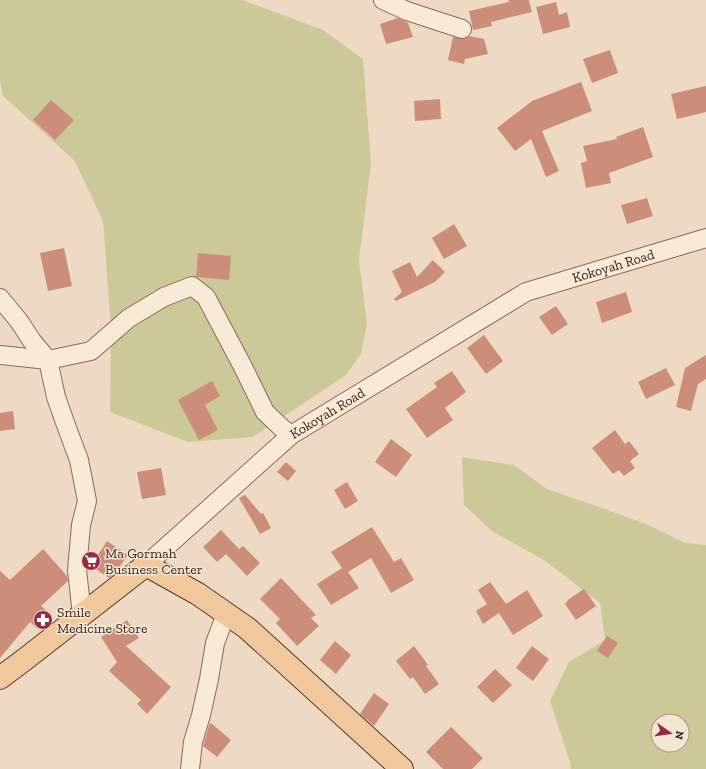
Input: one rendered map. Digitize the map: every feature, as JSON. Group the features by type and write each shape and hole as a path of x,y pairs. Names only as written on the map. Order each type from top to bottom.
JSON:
{"main road":[{"name":"Kokoyah Road","path":"0,678 146,565"},
{"path":"146,565 198,594 246,628 402,769"}],"street":[{"path":"383,0 407,12 462,29"},
{"name":"Kokoyah Road","path":"146,565 291,435 526,292 706,238"},
{"path":"0,355 48,360 91,351 129,318 164,297 192,286 206,297 265,412 291,435"},
{"path":"0,298 48,360 56,397 79,460 87,501 80,525 77,570 82,615"},
{"path":"190,769 193,742 201,716 215,643 226,614"}],"shaded area":[{"path":"0,0 243,0 323,30 363,59 371,163 359,260 367,324 361,354 346,375 253,437 188,442 110,412 111,329 103,221 74,160 3,96 0,80"},
{"path":"462,457 514,465 547,489 644,523 685,543 706,545 706,769 571,769 550,701 569,662 605,640 600,603 544,560 493,532 464,505"}],"building":[{"path":"508,0 529,0 532,12 491,22 492,26 473,30 469,11 509,2"},
{"path":"556,2 559,15 567,12 570,27 543,34 536,7"},
{"path":"398,18 408,23 413,37 386,44 380,24"},
{"path":"470,36 484,39 488,54 465,59 464,64 448,60 453,37 464,39"},
{"path":"610,50 618,73 592,83 583,59"},
{"path":"581,82 592,111 542,131 559,171 546,177 531,139 515,151 497,128 532,101"},
{"path":"706,86 706,112 677,119 671,94"},
{"path":"440,99 441,119 415,121 414,101"},
{"path":"51,100 74,120 55,140 33,120"},
{"path":"643,127 653,157 609,173 611,183 586,188 581,163 587,161 583,146 617,139 616,137"},
{"path":"647,198 653,216 627,224 621,205"},
{"path":"454,224 467,246 444,259 432,238"},
{"path":"64,248 72,286 48,291 40,253"},
{"path":"198,253 231,256 229,280 196,277"},
{"path":"433,260 445,272 435,282 396,301 394,299 402,292 392,271 410,262 417,277"},
{"path":"626,292 632,312 602,323 596,302"},
{"path":"556,306 568,324 552,335 539,317"},
{"path":"484,335 503,361 486,374 467,348"},
{"path":"706,355 706,379 698,384 691,411 676,407 685,368"},
{"path":"666,368 675,385 646,399 638,382"},
{"path":"452,371 466,392 445,408 453,420 427,438 406,409 437,387 434,383"},
{"path":"212,381 220,396 205,405 218,430 199,440 178,400"},
{"path":"13,411 15,429 0,431 0,413"},
{"path":"615,430 625,444 629,441 639,454 630,461 635,468 624,476 619,470 613,474 592,448"},
{"path":"391,439 412,455 396,477 375,462"},
{"path":"286,462 296,471 288,481 277,472"},
{"path":"161,468 166,495 142,499 137,472"},
{"path":"347,482 358,501 345,509 334,490"},
{"path":"245,495 261,514 263,513 271,528 260,534 239,498"},
{"path":"372,527 394,562 401,558 414,580 391,593 371,558 348,572 359,588 331,605 317,584 342,568 331,552"},
{"path":"221,530 239,549 243,546 260,563 247,576 226,554 217,562 203,547"},
{"path":"107,541 128,555 115,573 109,578 91,566"},
{"path":"43,549 67,576 68,581 41,606 51,614 38,629 30,622 0,658 0,571 10,580"},
{"path":"281,578 316,615 311,618 319,626 297,646 276,623 280,619 260,599"},
{"path":"490,582 506,604 527,590 543,616 513,635 499,613 483,624 476,611 487,604 478,590"},
{"path":"584,589 596,606 576,620 565,604 569,599"},
{"path":"127,620 139,638 126,646 171,687 147,714 137,704 141,700 109,671 117,662 101,637"},
{"path":"607,636 618,643 608,658 597,651"},
{"path":"335,641 351,655 336,674 320,660"},
{"path":"414,646 428,665 426,666 439,684 425,694 413,677 410,679 396,661"},
{"path":"532,646 549,659 533,681 516,668"},
{"path":"495,669 512,685 493,703 477,687"},
{"path":"374,693 389,704 374,726 360,714"},
{"path":"211,723 231,740 217,757 203,746 209,725"},
{"path":"451,727 483,758 472,769 443,769 426,752"}],"place":[{"name":"Ma Gormah Business Center","path":"91,561"},
{"name":"Smile Medicine Store","path":"43,620"}]}
